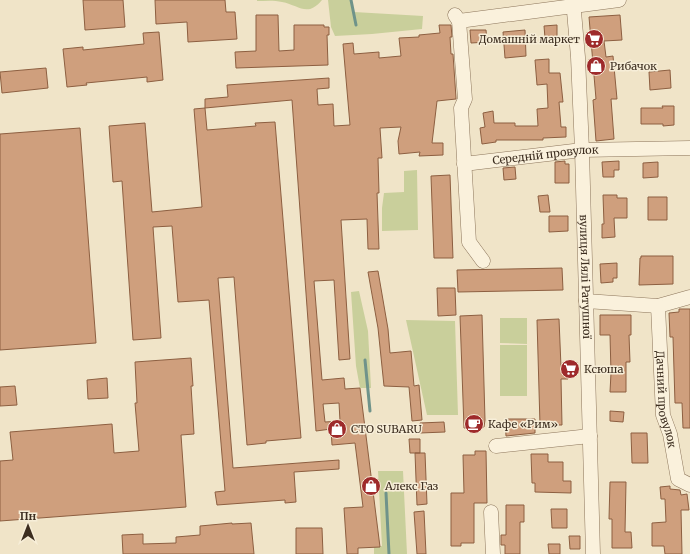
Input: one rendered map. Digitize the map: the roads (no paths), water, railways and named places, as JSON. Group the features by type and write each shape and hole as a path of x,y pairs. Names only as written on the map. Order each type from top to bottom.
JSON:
{"street":[{"path":"483,261 469,242 461,108 465,99 457,18 573,3 619,0"},
{"name":"вулиця Лялі Ратушної","path":"573,3 578,57 582,150 593,554"},
{"name":"Середній провулок","path":"464,164 582,150 690,148"},
{"path":"586,301 658,306 690,297"},
{"name":"Дачний провулок","path":"658,306 663,415 670,434 678,479 690,485"},
{"path":"496,446 590,436"},
{"path":"491,512 493,554"}],"waterway":[{"path":"351,0 356,25"},
{"path":"365,360 370,411"},
{"path":"386,493 389,554"}],"place":[{"name":"Домашній маркет","path":"594,39"},
{"name":"Рибачок","path":"596,66"},
{"name":"Ксюша","path":"570,369"},
{"name":"Кафе «Рим»","path":"474,424"},
{"name":"СТО SUBARU","path":"337,429"},
{"name":"Алекс Газ","path":"371,486"}]}
